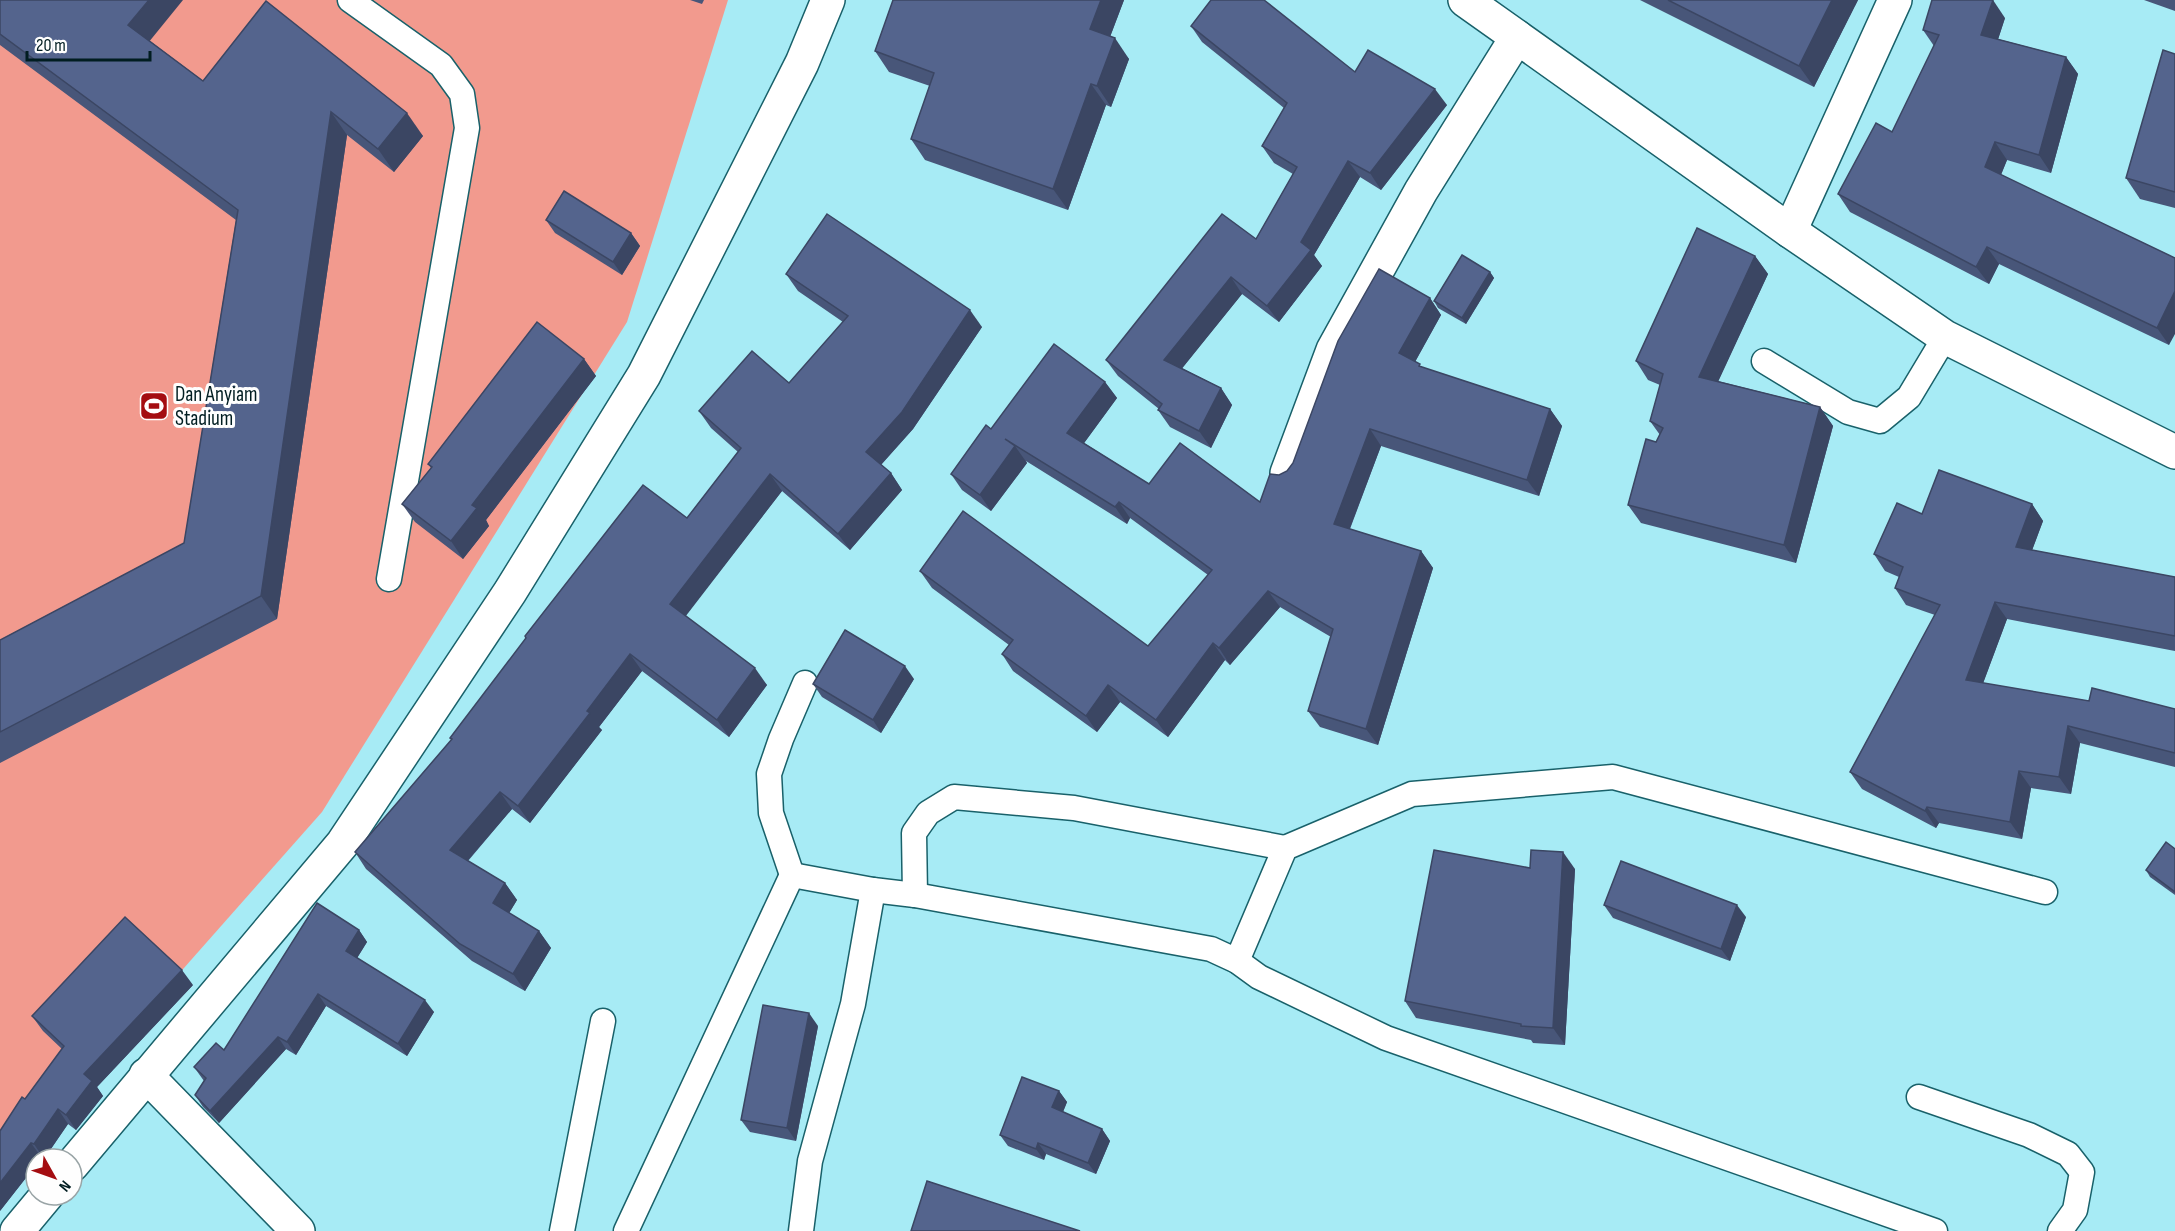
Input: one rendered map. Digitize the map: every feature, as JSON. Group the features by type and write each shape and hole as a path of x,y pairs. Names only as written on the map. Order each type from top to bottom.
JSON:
{"street":[{"path":"84,1151 344,843 510,592 644,375 802,63 828,0"},
{"path":"1465,0 1790,231 1945,337 2175,452"},
{"path":"1790,231 1895,0"},
{"path":"1287,473 1333,350 1421,191 1517,37"},
{"path":"146,1076 298,1231"},
{"path":"17,1231 37,1207"}],"lane":[{"path":"350,0 441,65 462,94 467,128 389,579"},
{"path":"1764,361 1848,412 1880,421 1909,397 1945,337"},
{"path":"626,1231 792,875 771,813 769,774 805,683"},
{"path":"915,895 914,834 928,813 954,797 1074,808 1285,848 1412,794 1613,777 2044,892"},
{"path":"1237,961 1285,848"},
{"path":"792,875 1211,949 1237,961 1259,977 1386,1038 1935,1231"},
{"path":"801,1231 810,1161 853,1004 873,890"},
{"path":"562,1231 603,1021"},
{"path":"1919,1097 2029,1135 2068,1154 2082,1172 2075,1210 2060,1231"}],"shaded area":[{"path":"0,0 728,0 627,322 322,812 0,1176"}],"building":[{"path":"0,0 149,0 128,25 203,81 266,1 407,113 378,149 331,112 261,596 0,732 0,640 184,543 238,210 0,34"},
{"path":"893,0 1101,0 1090,29 1115,38 1097,86 1091,84 1053,189 911,139 934,73 875,51"},
{"path":"1211,0 1264,0 1355,72 1368,50 1435,89 1370,173 1348,161 1301,242 1311,250 1267,306 1231,277 1164,360 1221,388 1199,431 1158,410 1162,404 1106,360 1222,214 1256,239 1297,167 1262,146 1287,103 1191,26"},
{"path":"1668,0 1832,0 1799,66"},
{"path":"1932,0 1993,0 1981,35 2066,57 2039,155 1995,142 1985,167 2175,258 2175,291 2157,328 1987,247 1976,267 1838,194 1876,123 1892,132 1939,35 1923,30"},
{"path":"2163,50 2175,54 2175,192 2126,178"},
{"path":"564,191 631,233 613,262 546,220"},
{"path":"827,214 970,310 902,412 866,452 891,473 838,534 770,474 670,604 755,668 717,720 630,654 587,711 590,713 518,806 500,792 450,850 505,883 493,903 539,931 513,974 460,944 355,852 452,739 450,738 526,638 525,636 643,485 687,518 741,448 699,411 752,351 789,383 848,316 786,274"},
{"path":"1697,228 1755,256 1699,377 1820,407 1784,545 1628,505 1646,439 1656,442 1663,428 1650,421 1663,374 1636,361"},
{"path":"1462,255 1490,272 1462,318 1434,301"},
{"path":"1379,269 1430,298 1399,353 1420,364 1419,366 1550,409 1527,480 1370,429 1334,524 1421,551 1366,729 1308,711 1333,629 1268,591 1219,648 1213,643 1156,720 1108,685 1086,716 1002,654 1013,640 920,571 963,511 1148,646 1212,570 1119,502 1115,507 1005,439 1015,446 980,495 951,474 986,425 991,429 1054,344 1105,382 1067,433 1149,484 1180,443 1260,502 1270,474 1279,475 1287,471 1293,463 1338,341"},
{"path":"537,322 584,359 472,505 477,508 451,541 402,504 432,467 428,464"},
{"path":"1939,470 2032,504 2016,547 2175,577 2175,636 1995,602 1966,680 2089,701 2092,688 2175,709 2175,753 2068,726 2059,777 2019,771 2010,822 1927,807 1925,811 1850,772 1940,605 1895,588 1903,567 1874,554 1897,503 1922,514"},
{"path":"845,630 905,666 873,720 813,684"},
{"path":"2166,842 2175,849 2175,892 2146,870"},
{"path":"1434,850 1530,868 1531,850 1563,852 1553,1028 1521,1026 1521,1024 1405,1001"},
{"path":"1621,861 1737,905 1721,949 1604,905"},
{"path":"317,903 359,930 346,951 425,1000 398,1044 318,994 287,1042 278,1037 210,1111 195,1095 206,1078 194,1067 216,1043 224,1050"},
{"path":"125,917 182,970 84,1074 92,1081 66,1115 58,1109 34,1144 31,1143 28,1147 24,1147 24,1152 0,1183 0,1131 22,1097 25,1099 64,1046 32,1016"},
{"path":"763,1005 809,1013 787,1128 741,1120"},
{"path":"1022,1077 1059,1091 1052,1107 1102,1129 1088,1163 1038,1143 1036,1149 1000,1135"},
{"path":"927,1181 1080,1231 911,1231"}],"place":[{"name":"Dan Anyiam Stadium","path":"154,406"}]}
